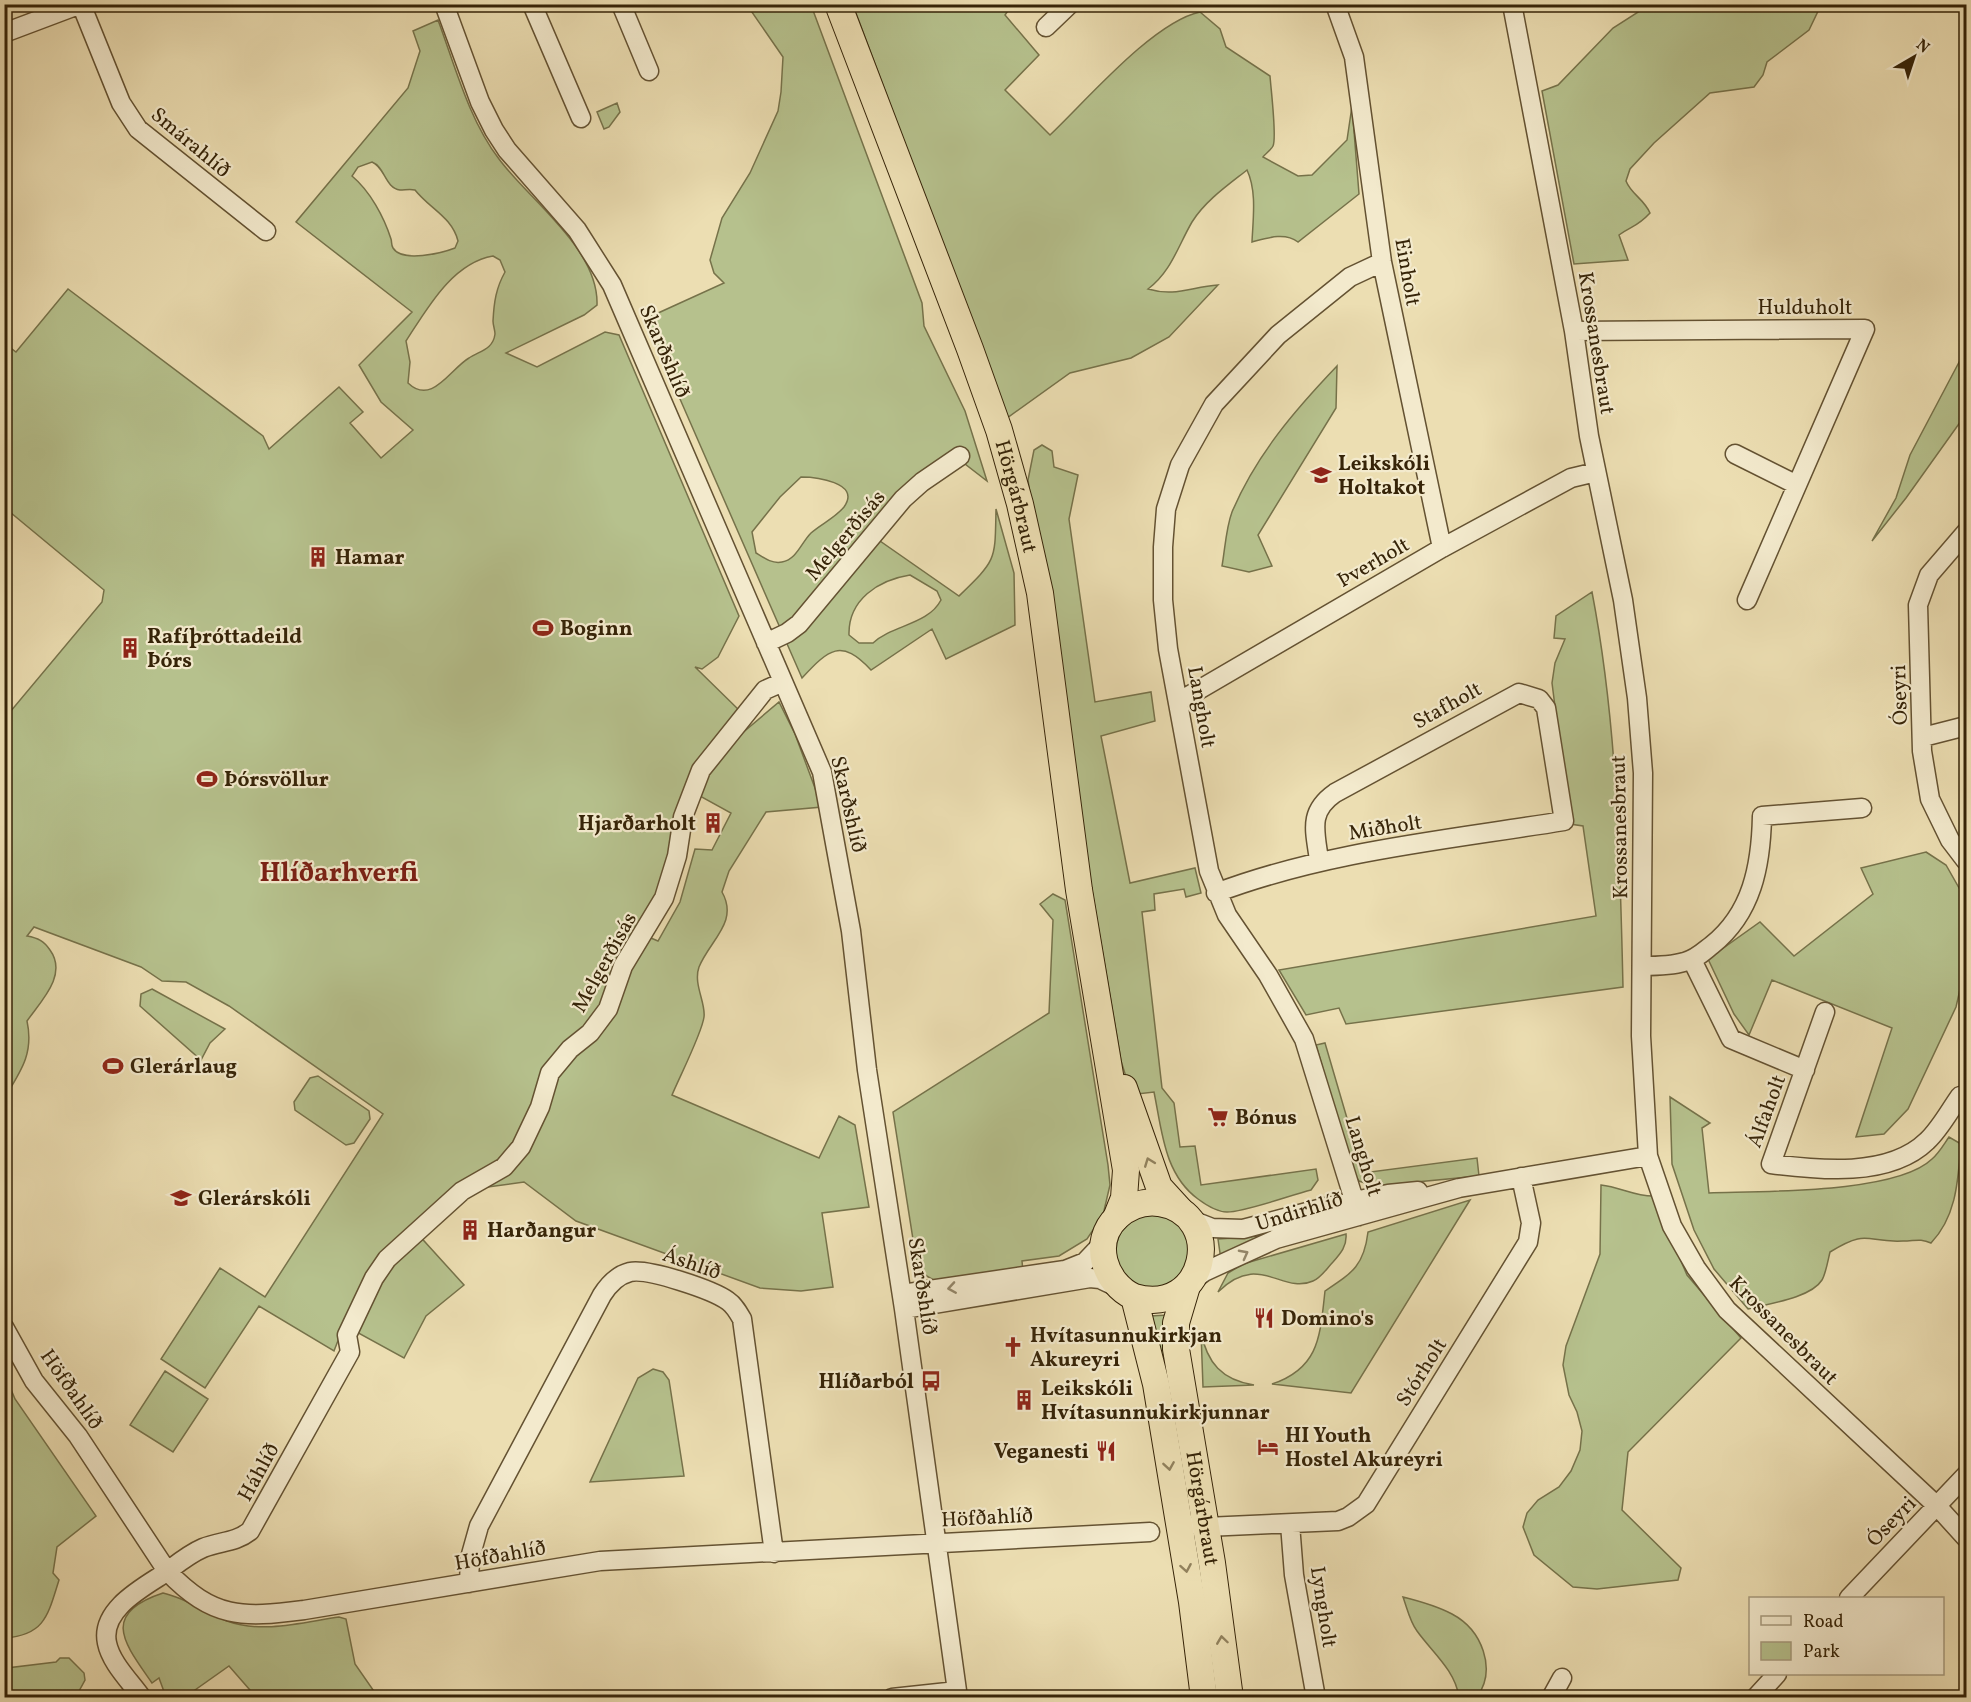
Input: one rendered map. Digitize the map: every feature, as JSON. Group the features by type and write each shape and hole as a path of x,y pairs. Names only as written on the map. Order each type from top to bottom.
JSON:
{"highway":[{"name":"Hörgárbraut","path":"838,4 999,430 1020,504 1040,593 1079,890 1125,1170 1124,1198 1104,1242 1106,1267 1127,1292 1156,1384 1204,1698"},
{"name":"Hörgárbraut","path":"1100,1011 1149,1164 1159,1186 1197,1230 1201,1249 1198,1269 1179,1310 1175,1336 1206,1527 1230,1698"},
{"path":"1116,1218 1140,1204 1160,1203 1185,1215"},
{"path":"1127,1292 1162,1299 1190,1283"}],"street":[{"name":"Skarðshlíð","path":"444,4 480,102 494,130 523,168 578,230 612,285 822,772 851,931 867,1070 903,1301 958,1694"},
{"path":"532,4 580,118"},
{"path":"621,4 649,71"},
{"path":"1046,27 1070,4"},
{"name":"Einholt","path":"1335,4 1354,57 1382,262 1442,548"},
{"name":"Krossanesbraut","path":"1512,4 1574,331 1596,472 1623,600 1637,698 1643,773 1641,1036 1648,1156 1672,1226 1696,1268 1727,1310 1937,1506 1966,1538"},
{"path":"4,33 81,5"},
{"name":"Smárahlíð","path":"81,5 121,103 138,129 266,231"},
{"name":"Langholt","path":"1357,1208 1304,1039 1268,975 1227,915 1216,893 1209,871 1178,702 1164,610 1163,547 1166,509 1180,465 1214,404 1278,335 1350,277 1382,262"},
{"name":"Hulduholt","path":"1574,331 1865,329 1747,600"},
{"path":"1736,454 1797,485"},
{"name":"Melgerðisás","path":"766,643 787,633 799,624 903,499 921,482 960,456"},
{"name":"Þverholt","path":"1178,702 1442,548 1571,478 1596,472"},
{"name":"Óseyri","path":"1966,532 1929,575 1918,605 1922,751 1930,799 1950,840 1966,861"},
{"name":"Melgerðisás","path":"350,1352 347,1335 374,1278 387,1259 462,1191 494,1175 521,1147 540,1107 550,1073 570,1049 590,1033 608,1009 623,966 664,898 677,856 683,817 701,770 765,690 783,682"},
{"name":"Stafholt","path":"1319,860 1315,827 1316,812 1324,801 1519,693 1539,699 1546,708 1564,821"},
{"path":"1923,737 1966,726"},
{"path":"1643,966 1692,960 1716,941 1730,926 1750,895 1760,857 1762,816 1862,808"},
{"name":"Miðholt","path":"1216,893 1256,878 1319,860 1564,821"},
{"name":"Álfaholt","path":"1692,960 1731,1039 1805,1070"},
{"name":"Álfaholt","path":"1825,1012 1771,1164 1825,1171 1889,1161 1914,1151 1928,1141 1960,1096"},
{"name":"Undirhlíð","path":"1185,1215 1212,1228 1243,1229 1459,1188 1648,1156"},
{"name":"Stórholt","path":"1176,1511 1190,1523 1206,1527 1290,1524 1338,1521 1366,1504 1528,1242 1531,1223 1521,1177"},
{"name":"Undirhlíð","path":"1190,1283 1204,1272 1276,1239 1357,1208"},
{"path":"903,1301 1065,1270 1085,1262 1104,1242"},
{"name":"Áshlíð","path":"469,1583 470,1558 479,1526 602,1295 622,1275 639,1271 656,1273 719,1295 732,1305 742,1319 774,1553"},
{"path":"903,1301 1090,1278 1109,1282 1127,1292"},
{"name":"Höfðahlíð","path":"4,1327 34,1381 78,1436 167,1571 183,1588 208,1604 235,1615 262,1616 304,1610 600,1561 1150,1532"},
{"name":"Háhlíð","path":"141,1698 114,1660 107,1644 106,1631 120,1607 128,1598 204,1547 230,1543 250,1531 350,1352"},
{"name":"Óseyri","path":"1851,1597 1966,1475"},
{"name":"Lyngholt","path":"1290,1524 1294,1575 1316,1698"},
{"path":"1755,1698 1776,1675"},
{"path":"1551,1698 1562,1678"},
{"path":"892,1698 958,1694"}],"green space":[{"path":"747,5 811,5 922,303 924,326 965,411 987,481 961,461 870,534 959,596 981,574 991,558 994,550 996,509 1014,573 1015,625 946,659 932,629 871,670 851,654 835,651 820,660 802,678 645,319 724,283 714,273 710,260 722,218 750,173 778,111 783,57","holes":["801,477 834,483 847,492 848,499 840,511 811,533 791,558 782,562 765,559 756,553 752,532 780,497","910,575 937,591 941,600 928,615 890,632 873,643 859,643 849,635 854,612 859,602 867,594 887,582"]},
{"path":"853,5 1012,5 1005,15 1039,55 1005,90 1050,135 1141,46 1182,19 1200,12 1220,29 1226,47 1270,76 1274,141 1263,157 1298,176 1312,175 1347,140 1352,106 1359,194 1298,242 1282,237 1252,242 1253,196 1247,170 1217,194 1197,214 1163,275 1148,289 1175,292 1218,285 1169,337 1131,358 1070,373 1007,418"},
{"path":"1649,5 1821,5 1809,30 1767,62 1763,75 1754,87 1710,93 1654,143 1630,169 1626,181 1650,213 1619,235 1628,260 1574,264 1542,91 1558,85 1613,28"},
{"path":"438,20 471,110 488,144 512,175 575,245 587,264 595,284 597,305 584,315 506,353 537,367 605,332 619,335 739,616 718,657 702,669 695,667 741,712 693,773 665,879 639,933 658,941 680,902 695,849 712,850 731,813 698,795 710,767 734,740 779,702 795,734 822,807 766,812 729,871 722,892 727,913 725,922 699,967 698,987 704,1017 695,1044 672,1095 819,1158 839,1116 855,1125 869,1207 822,1213 833,1287 801,1291 760,1288 576,1221 524,1182 473,1189 416,1232 464,1285 426,1316 404,1358 344,1325 334,1351 259,1306 205,1388 161,1359 220,1268 265,1297 383,1114 229,1006 186,982 162,981 141,967 34,927 27,936 40,940 48,947 55,959 56,969 51,987 27,1021 29,1043 25,1061 5,1097 5,718 102,602 104,590 5,508 4,343 16,352 68,289 263,436 269,449 339,387 363,412 350,423 381,458 413,430 381,402 359,365 412,312 296,222 408,88 420,51 413,31","holes":["372,162 380,168 391,185 400,190 415,190 446,219 458,241 455,248 422,256 405,255 393,248 376,205 352,176 358,167","493,256 500,260 505,272 495,301 493,321 495,334 492,344 462,363 433,388 417,389 408,383 410,362 406,341 432,302 453,278 478,260"]},
{"path":"617,103 620,112 609,127 604,129 597,112"},
{"path":"1966,349 1966,414 1872,541 1896,498 1910,455"},
{"path":"1337,366 1336,408 1258,535 1272,566 1249,572 1222,566 1230,518 1253,471 1278,434 1306,399"},
{"path":"1042,445 1052,451 1054,467 1078,475 1069,519 1095,702 1151,692 1155,721 1101,736 1130,883 1195,868 1201,893 1186,897 1184,889 1154,894 1155,910 1142,912 1162,1088 1174,1103 1180,1147 1195,1146 1201,1185 1316,1169 1318,1180 1311,1190 1235,1211 1223,1212 1208,1206 1187,1189 1171,1164 1162,1136 1154,1092 1137,1094 1127,1080 1121,1061 1058,690 1028,480 1034,450"},
{"path":"1592,592 1607,690 1616,789 1623,987 1346,1024 1339,1008 1306,1015 1279,970 1596,916 1583,826 1570,824 1552,683 1555,663 1565,639 1554,638 1556,616"},
{"path":"1926,852 1946,865 1963,895 1966,939 1964,972 1956,1007 1908,1109 1884,1134 1856,1137 1892,1028 1772,980 1749,1035 1734,1014 1708,959 1760,922 1794,956 1873,894 1861,868"},
{"path":"1053,894 1065,900 1108,1165 1110,1185 1103,1215 1087,1239 1059,1256 1022,1261 1023,1272 937,1282 918,1271 893,1112 1049,1013 1053,920 1040,904"},
{"path":"152,989 225,1029 210,1043 201,1060 140,1006 141,994"},
{"path":"1325,1043 1363,1173 1477,1158 1479,1176 1374,1186 1359,1181 1353,1173 1316,1045"},
{"path":"318,1076 369,1111 370,1119 354,1143 346,1145 295,1110 294,1102 310,1078"},
{"path":"1670,1097 1710,1123 1702,1128 1709,1193 1792,1191 1859,1185 1889,1179 1914,1170 1932,1159 1949,1137 1961,1144 1955,1196 1946,1221 1931,1243 1920,1240 1891,1241 1860,1238 1853,1240 1830,1252 1822,1280 1816,1286 1799,1296 1748,1309 1714,1269 1694,1230 1672,1164"},
{"path":"1601,1185 1653,1196 1687,1275 1741,1338 1628,1452 1622,1510 1681,1568 1678,1580 1597,1589 1573,1587 1534,1555 1523,1527 1527,1513 1538,1500 1559,1487 1571,1471 1580,1450 1582,1431 1569,1395 1563,1365 1566,1346 1600,1254"},
{"path":"1470,1200 1351,1393 1272,1384 1300,1369 1309,1359 1319,1336 1325,1291 1343,1279 1360,1261 1368,1232"},
{"path":"1153,1214 1167,1217 1179,1225 1187,1237 1190,1251 1187,1265 1179,1277 1167,1285 1153,1288 1139,1285 1127,1277 1119,1265 1116,1251 1119,1237 1127,1225 1139,1217"},
{"path":"1318,1218 1221,1260 1218,1239 1250,1237"},
{"path":"1346,1234 1346,1242 1341,1252 1316,1280 1302,1284 1258,1274 1246,1275 1233,1280 1218,1292 1228,1273 1243,1264"},
{"path":"1168,1315 1165,1337 1187,1507 1150,1316"},
{"path":"1201,1332 1207,1353 1218,1368 1233,1379 1254,1385 1203,1387"},
{"path":"653,1369 663,1372 669,1380 684,1476 590,1482 638,1378"},
{"path":"165,1371 208,1399 173,1452 130,1425"},
{"path":"5,1375 15,1399 96,1516 57,1547 53,1573 59,1580 52,1603 43,1621 29,1633 5,1638"},
{"path":"163,1593 180,1598 227,1621 254,1627 297,1624 339,1617 346,1619 355,1664 378,1697 256,1697 229,1666 185,1697 166,1697 159,1678 152,1683 133,1655 123,1631 124,1620 130,1610 143,1601"},
{"path":"1403,1597 1446,1611 1463,1621 1471,1630 1483,1651 1486,1663 1483,1686 1477,1697 1459,1697 1457,1687 1448,1670 1415,1627"},
{"path":"60,1658 69,1658 84,1673 85,1680 78,1693 81,1697 13,1697 7,1668 56,1662"}],"place":[{"name":"Leikskóli Holtakot","path":"1321,475"},
{"name":"Hamar","path":"318,557"},
{"name":"Boginn","path":"543,628"},
{"name":"Rafíþróttadeild Þórs","path":"130,648"},
{"name":"Þórsvöllur","path":"207,779"},
{"name":"Hjarðarholt","path":"713,823"},
{"name":"Glerárlaug","path":"113,1066"},
{"name":"Bónus","path":"1218,1117"},
{"name":"Glerárskóli","path":"181,1198"},
{"name":"Harðangur","path":"470,1230"},
{"name":"Domino's","path":"1264,1318"},
{"name":"Hvítasunnukirkjan Akureyri","path":"1013,1347"},
{"name":"Hlíðarból","path":"931,1381"},
{"name":"Leikskóli Hvítasunnukirkjunnar","path":"1024,1400"},
{"name":"HI Youth Hostel Akureyri","path":"1268,1447"},
{"name":"Veganesti","path":"1106,1451"}],"district":[{"name":"Hlíðarhverfi","path":"339,872"}]}
